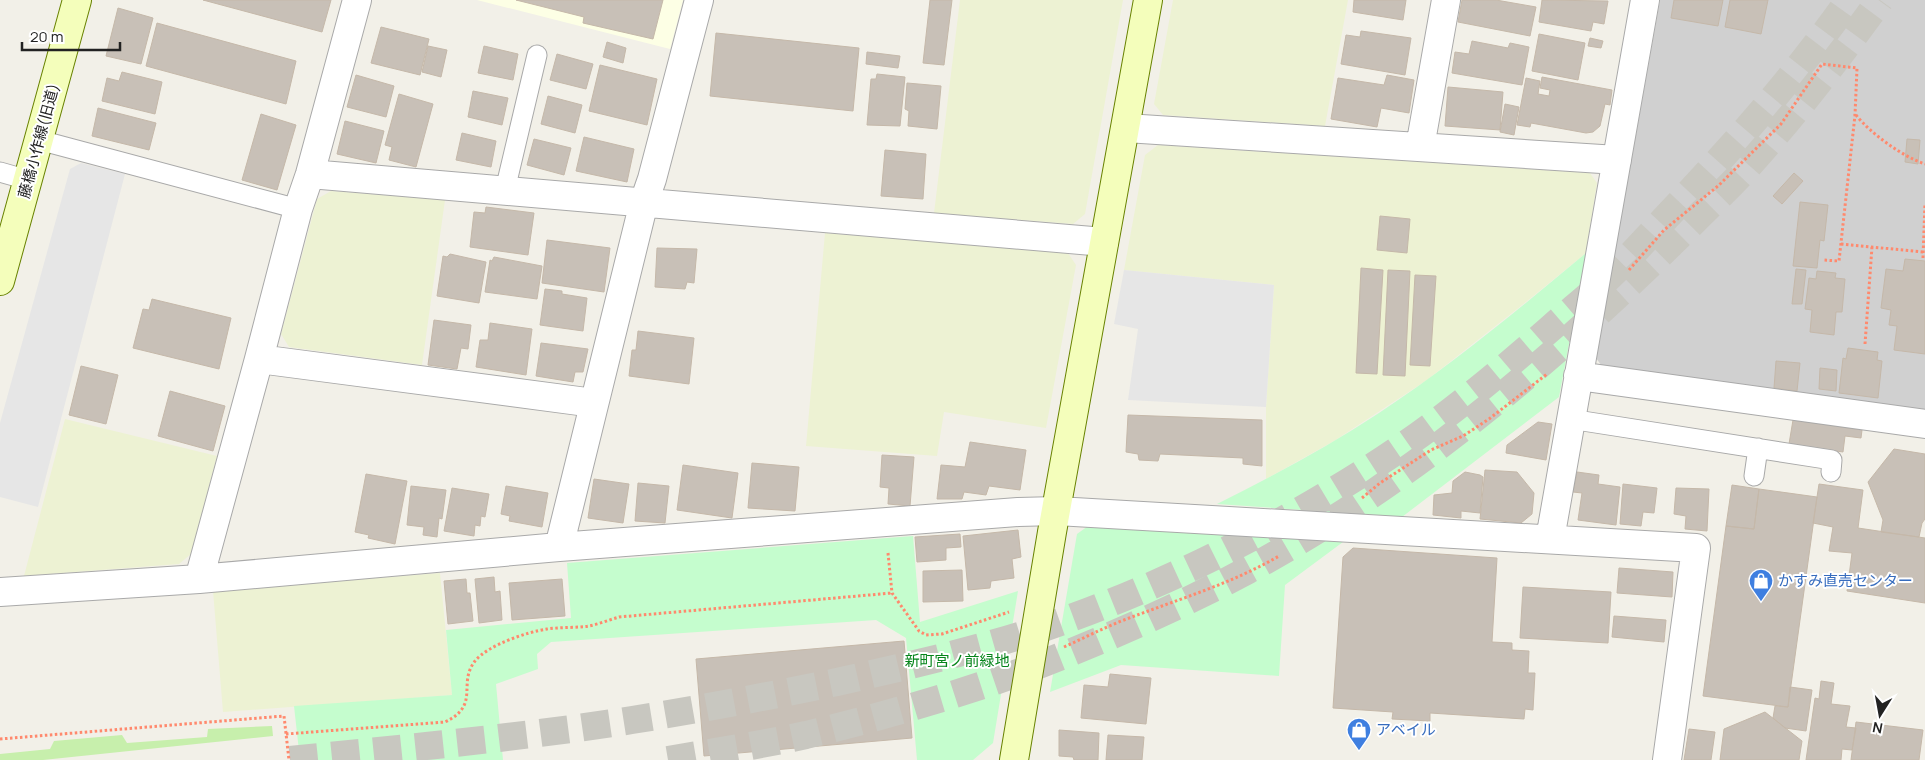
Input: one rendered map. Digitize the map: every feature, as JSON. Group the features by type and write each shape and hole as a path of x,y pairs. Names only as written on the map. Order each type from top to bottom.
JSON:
{"street":[{"name":"藤橋小作線(旧道)","path":"0,282 77,0"},
{"path":"199,579 298,209 310,174 357,0"},
{"path":"559,547 644,202 652,179 699,0"},
{"path":"1014,760 1056,511 1148,0"},
{"path":"1420,147 1446,0"},
{"path":"1550,539 1646,0"},
{"path":"1126,128 1617,160"},
{"path":"310,174 1104,242"},
{"path":"259,359 594,403"},
{"path":"1578,376 1925,424"},
{"path":"0,592 199,579 559,547 1056,511 1696,548 1668,760"}],"lane":[{"path":"505,190 537,55"},
{"path":"39,140 298,209"},
{"path":"0,172 28,180"},
{"path":"1570,419 1832,460 1831,472"},
{"path":"1754,476 1758,448"}],"path":[{"path":"1592,299 1624,276 1664,230 1718,186 1781,124 1822,64 1857,68 1855,115 1839,261 1823,260"},
{"path":"1855,115 1867,129 1905,155 1925,164"},
{"path":"1923,258 1925,203"},
{"path":"1841,244 1923,252"},
{"path":"1864,344 1872,247"},
{"path":"884,522 892,593 919,631 926,635 942,634 1012,611"},
{"path":"286,734 445,722 456,716 463,709 469,674 474,663 482,654 494,647 547,629 589,626 619,617 892,593"},
{"path":"0,739 284,716 289,760"}],"shaded area":[{"path":"477,0 683,0 670,49"},
{"path":"960,0 1123,0 1085,214 1073,224 934,213"},
{"path":"1173,0 1348,0 1325,126 1163,115 1154,104"},
{"path":"1660,0 1925,0 1925,415 1604,369 1596,358"},
{"path":"1158,145 1590,173 1597,183 1586,253 1427,380 1334,441 1266,479 1266,407 1274,285 1124,270 1145,155"},
{"path":"81,163 125,174 38,507 0,497 0,423 70,169"},
{"path":"331,191 445,200 422,365 289,347 281,334 317,199"},
{"path":"825,233 1068,253 1076,265 1046,428 944,412 937,456 806,446"},
{"path":"1124,270 1274,285 1266,407 1128,400 1138,329 1114,324"},
{"path":"65,419 217,456 191,554 179,564 24,576"},
{"path":"440,573 452,695 223,712 213,591"}],"green space":[{"path":"1586,253 1559,397 1402,517 1217,504 1320,449 1406,395 1485,336"},
{"path":"1088,526 1343,542 1285,585 1279,676 1121,665 1050,692 1077,534"},
{"name":"新町宮ノ前緑地","path":"913,536 920,622 1018,591 993,743 973,760 917,760 906,638 876,620 551,642 537,654 538,669 496,684 503,760 300,760 294,706 452,695 446,630 571,618 567,563"},
{"path":"272,726 273,736 43,760 0,760 0,754 50,749 54,741 122,735 127,743 207,737 208,729"}],"building":[{"path":"203,0 331,0 322,32"},
{"path":"516,0 663,0 653,39 583,23 584,17"},
{"path":"930,0 952,0 944,65 923,63"},
{"path":"1354,0 1406,0 1403,20 1353,12"},
{"path":"1462,0 1496,0 1536,7 1530,36 1458,22"},
{"path":"1542,0 1608,1 1604,24 1593,22 1591,31 1539,22"},
{"path":"1674,0 1723,0 1718,26 1671,18"},
{"path":"1730,0 1768,0 1761,34 1725,27"},
{"path":"118,8 153,18 141,64 106,56"},
{"path":"157,23 296,61 286,104 146,66"},
{"path":"381,27 429,39 420,75 371,63"},
{"path":"1361,31 1411,38 1405,75 1341,64 1346,35 1360,37"},
{"path":"716,33 859,48 853,111 710,96"},
{"path":"1539,34 1585,43 1578,80 1532,71"},
{"path":"1590,38 1603,41 1601,48 1588,46"},
{"path":"1472,41 1508,48 1510,43 1529,47 1522,85 1452,73 1455,52 1469,54"},
{"path":"607,42 626,48 623,63 603,57"},
{"path":"428,46 447,50 441,77 422,72"},
{"path":"484,46 518,54 513,80 478,73"},
{"path":"867,52 900,56 898,68 866,64"},
{"path":"557,54 593,64 586,89 550,80"},
{"path":"600,65 657,79 647,125 589,111"},
{"path":"122,72 162,82 155,114 102,101 107,78 119,81"},
{"path":"877,74 905,77 900,126 867,125 871,79 876,79"},
{"path":"356,75 394,86 386,117 347,107"},
{"path":"1387,75 1414,80 1409,113 1381,108 1377,127 1331,119 1338,78 1384,85"},
{"path":"1542,77 1612,90 1610,105 1605,104 1600,126 1593,132 1586,133 1531,123 1530,127 1517,125 1526,78 1540,81 1538,94 1549,96 1550,90 1540,88"},
{"path":"907,83 941,86 937,129 908,126 909,111 905,109"},
{"path":"1448,87 1503,92 1500,130 1445,126"},
{"path":"473,91 508,98 502,125 468,117"},
{"path":"399,94 433,104 416,167 389,160 392,147 385,145"},
{"path":"548,96 582,105 575,133 541,124"},
{"path":"1505,104 1519,107 1514,135 1500,132"},
{"path":"98,108 156,123 149,150 92,136"},
{"path":"261,114 296,125 277,190 242,180"},
{"path":"345,121 384,131 376,163 337,154"},
{"path":"462,133 496,141 491,167 456,160"},
{"path":"584,137 634,149 627,182 576,171"},
{"path":"534,139 571,148 564,175 527,165"},
{"path":"1907,139 1920,140 1918,164 1905,162"},
{"path":"885,150 926,154 923,199 881,196"},
{"path":"1794,173 1803,181 1782,204 1773,196"},
{"path":"1800,202 1828,205 1824,241 1820,240 1817,268 1793,266"},
{"path":"486,207 534,213 528,255 470,247 474,212 485,213"},
{"path":"1380,216 1410,219 1407,253 1377,250"},
{"path":"547,240 610,248 604,292 542,283"},
{"path":"657,248 697,249 694,283 687,282 685,289 655,287"},
{"path":"450,254 486,262 479,303 437,296 443,256 447,257"},
{"path":"494,257 542,266 537,299 485,292 490,260 492,261"},
{"path":"1905,259 1925,261 1925,354 1894,350 1897,326 1889,325 1891,310 1881,308 1886,269 1903,271"},
{"path":"1361,268 1383,270 1377,374 1356,373"},
{"path":"1796,269 1806,270 1802,304 1792,304"},
{"path":"1388,270 1410,271 1405,376 1383,375"},
{"path":"1817,271 1836,273 1835,278 1845,279 1842,312 1836,312 1834,335 1810,332 1812,310 1805,309 1809,278 1816,279"},
{"path":"1415,275 1436,276 1430,366 1410,365"},
{"path":"545,289 562,291 562,294 587,298 583,331 540,325"},
{"path":"152,299 231,318 219,369 133,348 143,309 149,310"},
{"path":"434,320 471,325 468,349 461,348 457,369 428,365"},
{"path":"490,323 532,329 526,375 476,367 480,340 488,340"},
{"path":"638,331 694,338 689,384 629,376 632,350 636,350"},
{"path":"541,343 588,349 583,372 575,372 573,382 536,376"},
{"path":"1848,348 1878,352 1877,360 1882,361 1878,398 1839,393 1843,358 1846,359"},
{"path":"1776,361 1800,363 1797,391 1774,388"},
{"path":"81,366 118,375 106,424 69,415"},
{"path":"1820,368 1837,370 1836,391 1819,389"},
{"path":"170,391 225,406 213,451 158,436"},
{"path":"1128,415 1262,420 1262,466 1243,464 1243,458 1160,454 1158,461 1139,460 1138,454 1126,452"},
{"path":"1793,420 1862,430 1861,438 1845,436 1843,452 1789,444"},
{"path":"1538,422 1552,424 1546,460 1506,453 1507,445"},
{"path":"970,442 1026,450 1020,490 989,486 986,495 964,492 962,499 937,499 941,465 965,467"},
{"path":"1894,449 1925,454 1925,519 1922,523 1919,537 1881,532 1883,520 1868,482"},
{"path":"882,455 914,457 910,506 888,504 889,488 880,487"},
{"path":"752,463 799,467 795,511 748,508"},
{"path":"683,465 738,473 732,518 677,510"},
{"path":"1485,470 1517,472 1534,493 1532,514 1521,523 1480,519"},
{"path":"1465,472 1483,477 1480,513 1461,511 1461,518 1433,515 1434,495 1452,493 1453,481"},
{"path":"1577,472 1599,475 1598,484 1620,487 1616,525 1578,520 1582,493 1573,492"},
{"path":"366,474 407,481 395,544 368,538 369,535 355,532"},
{"path":"594,479 629,484 623,523 588,518"},
{"path":"638,483 669,486 665,523 635,521"},
{"path":"1623,484 1657,488 1654,513 1643,512 1641,526 1620,524"},
{"path":"1819,484 1863,490 1858,528 1925,538 1925,603 1847,591 1852,553 1829,551 1833,527 1813,523"},
{"path":"1732,485 1759,489 1754,529 1726,526"},
{"path":"411,486 446,490 442,519 439,518 437,537 423,535 424,527 407,525"},
{"path":"506,486 548,493 542,527 509,521 510,516 501,514"},
{"path":"452,488 489,494 485,517 481,516 480,526 475,525 474,536 444,531"},
{"path":"1676,488 1709,489 1707,531 1685,529 1686,516 1674,514"},
{"path":"1759,489 1817,497 1788,707 1703,696 1726,526 1754,529"},
{"path":"1018,530 1021,557 1012,559 1014,578 991,581 990,588 968,590 963,536"},
{"path":"960,534 961,547 946,548 946,560 917,562 915,537"},
{"path":"1353,548 1497,558 1492,642 1512,643 1512,650 1529,651 1528,673 1535,673 1533,710 1525,709 1524,719 1430,713 1430,721 1392,719 1393,712 1333,708 1343,557"},
{"path":"1619,568 1673,572 1672,597 1617,593"},
{"path":"962,570 963,601 923,602 923,571"},
{"path":"494,577 495,592 500,591 502,620 479,623 475,579"},
{"path":"466,579 467,593 470,593 473,621 448,624 444,581"},
{"path":"562,579 565,616 512,620 509,583"},
{"path":"1523,587 1611,592 1608,643 1520,638"},
{"path":"1614,616 1666,620 1664,642 1612,637"},
{"path":"904,641 912,738 704,756 696,659"},
{"path":"1110,674 1151,678 1146,724 1081,718 1084,685 1108,687"},
{"path":"1821,681 1834,683 1831,704 1850,706 1846,727 1856,728 1852,750 1842,749 1841,760 1806,760 1815,698 1819,699"},
{"path":"1790,687 1812,690 1806,731 1785,728 1773,718 1775,706 1788,707"},
{"path":"1765,712 1802,741 1799,760 1720,760 1724,729"},
{"path":"1856,722 1923,730 1919,760 1851,760"},
{"path":"1689,729 1715,732 1711,760 1684,760"},
{"path":"1059,730 1099,733 1098,760 1074,760 1073,757 1059,756"},
{"path":"1108,735 1144,737 1142,760 1106,760"}],"tunnel":[{"path":"290,760 590,726 709,707 837,682 953,655 1022,635 1113,602 1202,562 1331,493 1396,451 1486,383 1590,295 1636,250 1744,133 1809,54 1849,0"},
{"path":"668,760 806,735 889,713 999,680 1111,636 1167,611 1248,570 1331,521 1371,495 1487,409 1629,285 1760,153 1813,89 1880,0"}],"place":[{"name":"かすみ直売センター","path":"1761,602"},
{"name":"アベイル","path":"1359,751"}]}
